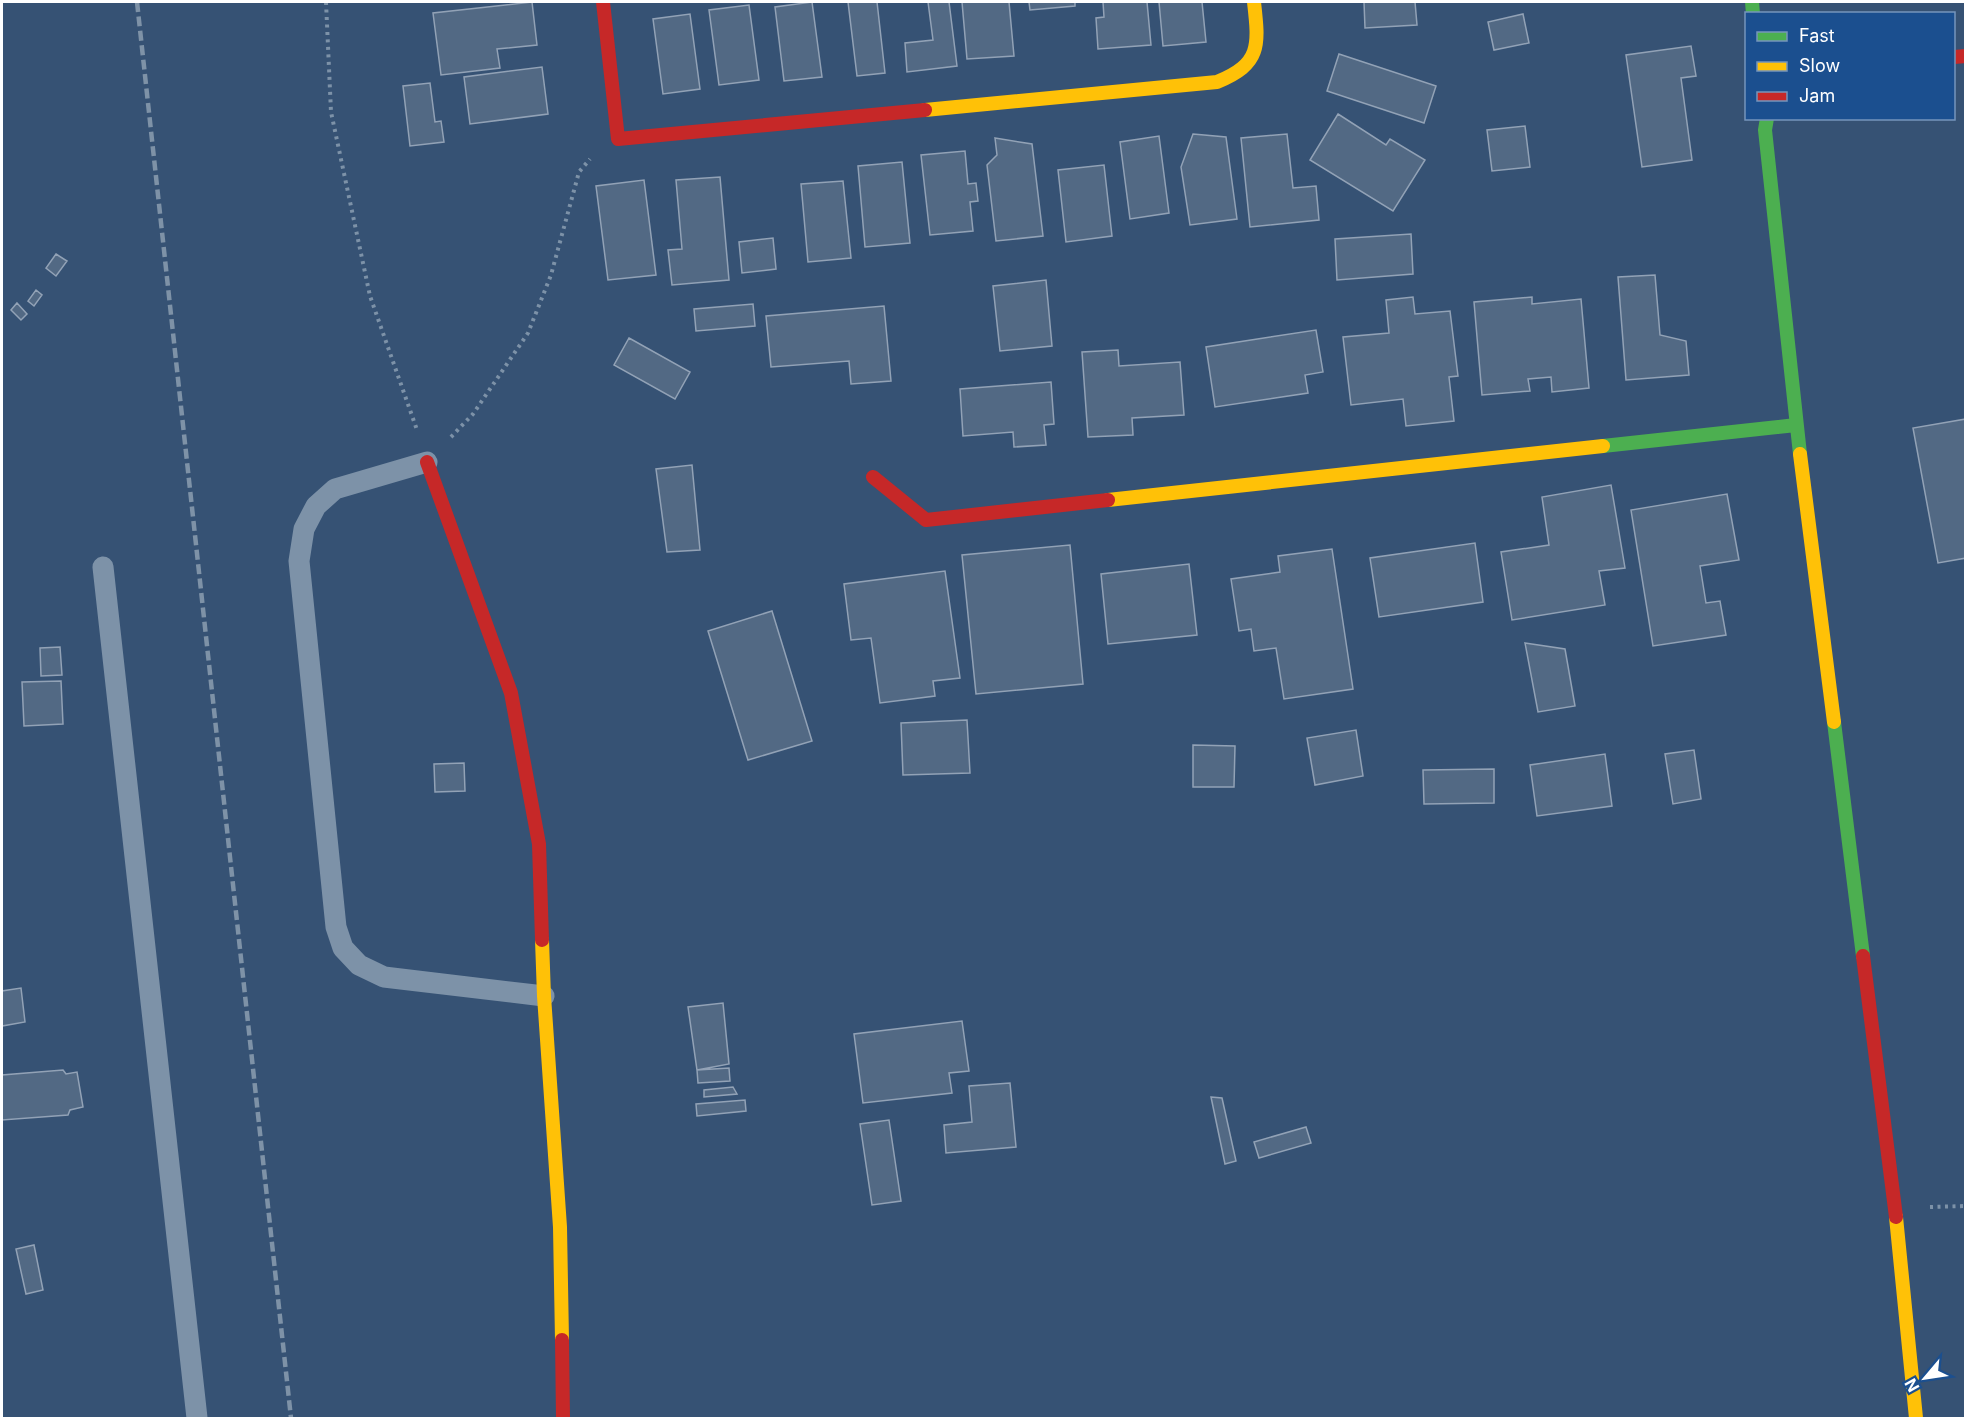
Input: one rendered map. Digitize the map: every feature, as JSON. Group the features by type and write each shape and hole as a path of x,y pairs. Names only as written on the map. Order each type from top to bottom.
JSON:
{"street":[{"path":"603,2 618,139 1217,82 1238,73 1254,55 1257,30 1254,2"},
{"path":"1767,120 1796,425 1895,1208 1916,1419"},
{"path":"873,477 927,520 1796,425"},
{"path":"428,462 511,693 539,844 544,996 560,1227 563,1419"}],"lane":[{"path":"428,462 335,489 316,506 304,529 299,561 336,927 344,948 359,965 384,977 544,996"},
{"path":"103,567 197,1419"}],"path":[{"path":"326,2 331,112 370,296 428,462 473,414 528,333 551,275 579,172 593,156 618,139"}],"building":[{"path":"532,2 537,45 497,49 500,68 441,75 433,13"},
{"path":"812,2 822,77 784,81 775,7"},
{"path":"848,2 877,2 885,73 857,76"},
{"path":"928,2 949,2 957,66 907,72 905,43 933,40"},
{"path":"962,2 1009,2 1014,56 967,59"},
{"path":"1029,2 1075,2 1075,6 1030,10"},
{"path":"1103,2 1147,2 1151,45 1098,49 1096,18 1104,17"},
{"path":"1159,2 1202,2 1206,42 1163,46"},
{"path":"1364,2 1415,2 1417,25 1365,28"},
{"path":"749,5 759,80 719,85 709,10"},
{"path":"690,14 700,89 663,94 653,19"},
{"path":"1523,14 1529,43 1494,50 1488,22"},
{"path":"1691,46 1696,76 1681,78 1692,160 1642,167 1626,55"},
{"path":"1339,54 1436,86 1424,123 1327,91"},
{"path":"542,67 548,114 470,124 464,77"},
{"path":"430,83 435,122 441,121 444,142 410,146 403,86"},
{"path":"1338,114 1386,145 1390,139 1425,160 1393,211 1310,160"},
{"path":"1525,126 1530,167 1492,171 1487,130"},
{"path":"1193,134 1226,137 1237,219 1190,225 1181,167"},
{"path":"1287,134 1293,188 1316,186 1319,220 1250,227 1241,138"},
{"path":"1159,136 1169,213 1130,219 1120,142"},
{"path":"995,138 1032,144 1043,236 996,241 987,165 997,155"},
{"path":"965,151 968,184 976,183 978,201 970,202 973,231 930,235 921,155"},
{"path":"902,162 910,243 865,247 858,166"},
{"path":"1104,165 1112,236 1066,242 1058,170"},
{"path":"720,177 729,280 672,285 668,250 682,249 676,180"},
{"path":"644,180 656,275 608,280 596,186"},
{"path":"843,181 851,258 808,262 801,184"},
{"path":"1411,234 1413,274 1337,280 1335,239"},
{"path":"773,238 776,269 742,273 739,242"},
{"path":"56,254 67,261 56,276 46,268"},
{"path":"1655,275 1660,335 1686,341 1689,375 1626,380 1618,277"},
{"path":"1046,280 1052,346 1000,351 993,286"},
{"path":"36,290 42,295 34,306 28,301"},
{"path":"1413,297 1415,314 1450,311 1458,376 1449,377 1454,421 1406,426 1403,399 1351,405 1343,337 1389,333 1386,300"},
{"path":"1532,297 1532,304 1581,299 1589,388 1552,392 1551,377 1528,379 1530,391 1482,395 1474,302"},
{"path":"17,303 27,314 21,320 11,310"},
{"path":"753,304 755,326 696,331 694,309"},
{"path":"884,306 891,381 851,384 849,361 771,367 766,316"},
{"path":"1316,330 1323,372 1305,375 1308,393 1215,407 1206,347"},
{"path":"629,338 690,372 675,399 614,365"},
{"path":"1118,350 1119,366 1180,362 1184,415 1132,418 1133,435 1088,437 1082,352"},
{"path":"1051,382 1054,424 1044,425 1046,445 1014,447 1013,432 963,436 960,389"},
{"path":"1966,419 1966,558 1938,563 1913,428"},
{"path":"692,465 700,550 667,552 656,469"},
{"path":"1611,485 1625,568 1599,571 1605,605 1512,620 1501,552 1549,545 1542,497"},
{"path":"1727,494 1739,560 1700,566 1706,603 1720,601 1726,635 1653,646 1631,510"},
{"path":"1475,543 1483,602 1379,617 1370,558"},
{"path":"1070,545 1083,684 976,694 962,555"},
{"path":"1332,549 1353,689 1284,699 1276,648 1254,651 1251,629 1239,631 1231,579 1280,572 1278,556"},
{"path":"1189,564 1197,635 1108,644 1101,574"},
{"path":"945,571 960,678 933,681 935,696 880,703 871,638 851,640 844,584"},
{"path":"772,611 812,741 748,760 708,631"},
{"path":"1525,643 1565,649 1575,706 1538,712"},
{"path":"60,647 62,675 41,676 40,648"},
{"path":"61,681 63,724 24,726 22,682"},
{"path":"967,720 970,773 903,775 901,723"},
{"path":"1356,730 1363,776 1315,785 1307,738"},
{"path":"1193,745 1235,746 1234,787 1193,787"},
{"path":"1694,750 1701,799 1673,804 1665,754"},
{"path":"1605,754 1612,806 1537,816 1530,765"},
{"path":"464,763 465,791 435,792 434,764"},
{"path":"1494,769 1494,803 1424,804 1423,770"},
{"path":"21,988 25,1022 2,1026 2,991"},
{"path":"723,1003 729,1064 697,1070 688,1007"},
{"path":"962,1021 969,1071 949,1073 952,1093 863,1103 854,1034"},
{"path":"729,1068 730,1081 698,1083 697,1070"},
{"path":"63,1070 66,1074 77,1072 83,1107 70,1110 68,1115 2,1120 2,1075"},
{"path":"1010,1083 1016,1147 946,1153 944,1125 972,1122 969,1086"},
{"path":"733,1087 737,1094 704,1097 704,1090"},
{"path":"1211,1097 1222,1098 1236,1161 1225,1164"},
{"path":"745,1100 746,1111 697,1116 696,1104"},
{"path":"889,1120 901,1201 872,1205 860,1124"},
{"path":"1306,1127 1311,1143 1259,1158 1254,1142"},
{"path":"34,1245 43,1290 26,1294 16,1249"}],"railway":[{"path":"137,2 291,1418"}],"traffic: fast":[{"path":"1752,2 1753,12"},
{"path":"1767,120 1765,130 1800,454"},
{"path":"1603,446 1796,425"},
{"path":"1834,722 1863,956"}],"traffic: slow":[{"path":"925,110 1217,82 1242,68 1254,52 1257,31 1254,2"},
{"path":"1108,500 1603,446"},
{"path":"1800,454 1834,722"},
{"path":"542,940 560,1227 562,1340"},
{"path":"1896,1217 1916,1418"}],"traffic: jam":[{"path":"603,2 618,139 925,110"},
{"path":"1955,57 1966,56"},
{"path":"427,462 511,693 539,844 542,940"},
{"path":"873,477 926,520 1108,500"},
{"path":"1863,956 1896,1217"},
{"path":"562,1340 563,1418"}]}
